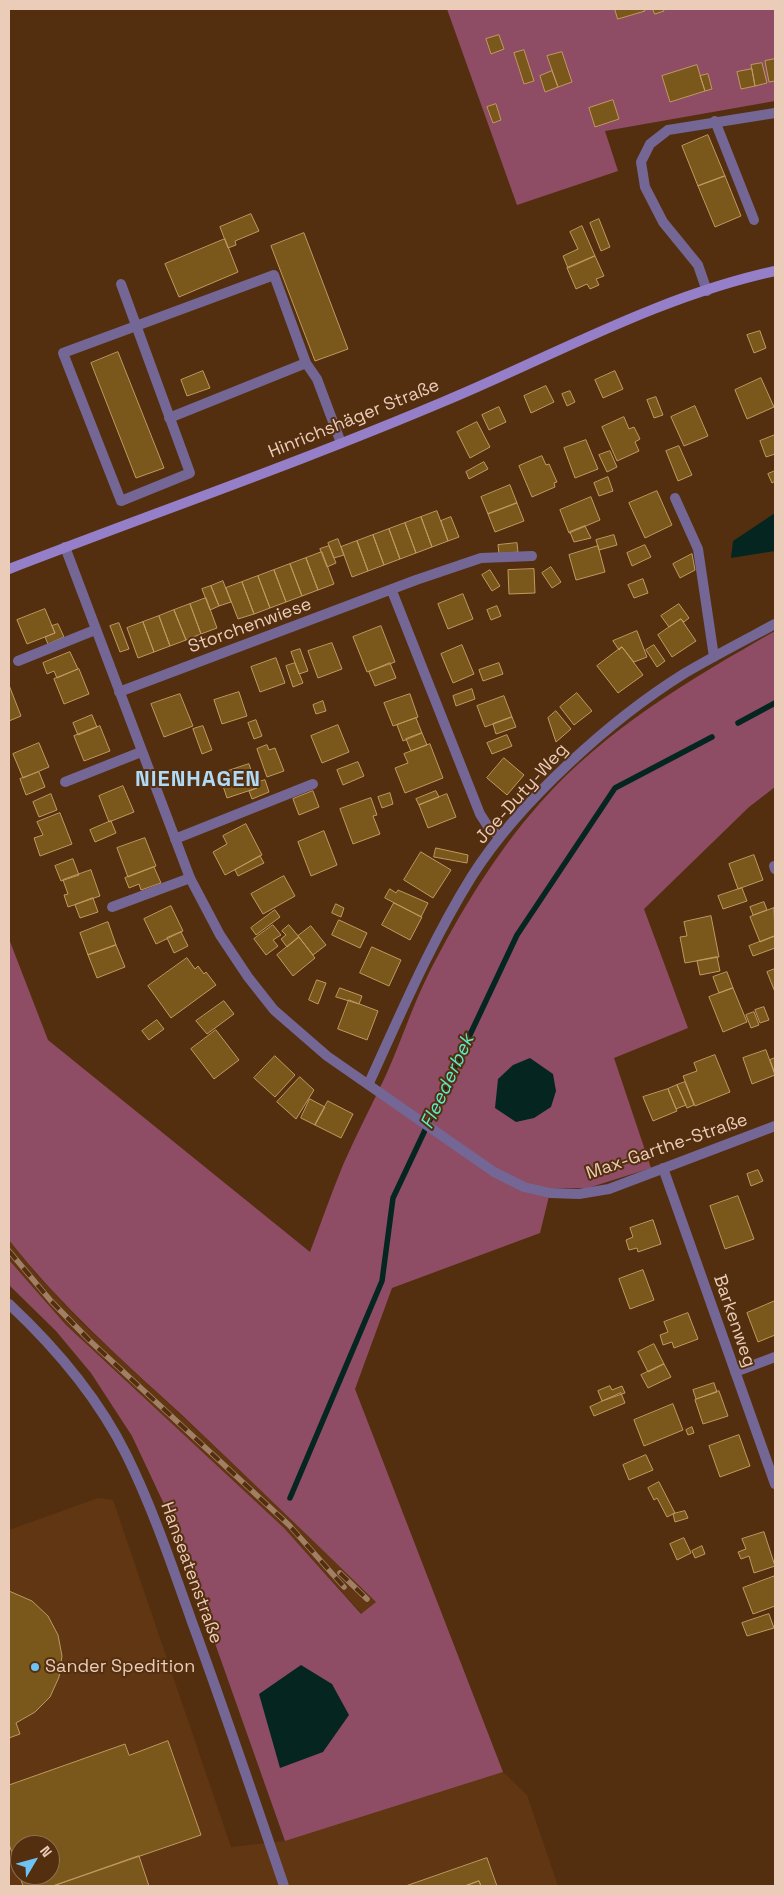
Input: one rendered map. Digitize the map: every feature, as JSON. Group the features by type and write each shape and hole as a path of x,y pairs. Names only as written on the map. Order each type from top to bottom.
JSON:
{"main road":[{"name":"Hinrichshäger Straße","path":"9,569 447,401 602,331 707,291 775,271"}],"street":[{"path":"707,291 698,265 658,213 644,186 641,162 650,144 668,130 775,112"},
{"path":"715,121 754,220"},
{"path":"121,284 135,326 190,473 121,501 64,353 135,326 274,275 306,363 317,379 341,443"},
{"path":"169,418 306,363"},
{"path":"675,498 698,549 714,657"},
{"name":"Max-Garthe-Straße","path":"65,547 190,878 220,935 248,977 274,1010 327,1056 369,1083 494,1172 524,1187 550,1193 579,1194 609,1189 775,1126"},
{"name":"Storchenwiese","path":"119,692 481,558 532,556"},
{"path":"392,591 480,814 489,828 500,837"},
{"name":"Joe-Duty-Weg","path":"369,1083 418,974 448,917 473,875 500,837 594,741 654,694 714,657 775,624"},
{"path":"18,661 95,630"},
{"path":"65,782 141,752"},
{"path":"175,839 313,784"},
{"path":"112,907 190,878"},
{"name":"Barkenweg","path":"663,1168 775,1484"},
{"name":"Hanseatenstraße","path":"9,1304 61,1359 99,1408 126,1454 150,1506 225,1711 284,1886"},
{"path":"735,1372 775,1357"}],"shaded area":[{"path":"447,9 775,9 775,101 605,131 618,171 517,205"},
{"path":"775,631 775,787 749,807 644,909 688,1028 614,1058 651,1168 588,1188 551,1188 540,1233 392,1288 355,1389 503,1772 285,1841 171,1519 132,1436 91,1373 56,1331 9,1285 9,1260 66,1325 284,1528 361,1614 376,1602 304,1531 92,1331 49,1287 9,1240 9,939 48,1040 310,1252 343,1165 386,1075 428,975 465,907 508,843 540,803 565,776 592,752 650,707"},
{"path":"9,1240 37,1275 81,1322 285,1512 376,1602 362,1614 284,1528 66,1325 9,1260"},
{"path":"98,1498 113,1500 231,1847 285,1841 503,1772 527,1795 558,1886 9,1886 9,1530"}],"water":[{"path":"775,513 775,551 731,558 733,541"},
{"path":"530,1058 553,1074 556,1091 551,1107 534,1118 516,1122 495,1108 498,1079 513,1065"},
{"path":"301,1665 332,1684 349,1715 323,1752 280,1768 259,1694"}],"building":[{"path":"615,9 644,9 645,11 618,19"},
{"path":"653,9 663,9 664,11 655,14"},
{"path":"499,35 504,49 491,54 486,39"},
{"path":"524,50 534,81 524,84 514,53"},
{"path":"562,52 572,82 558,87 547,56"},
{"path":"775,59 775,81 769,82 765,61"},
{"path":"762,63 767,83 755,86 751,65"},
{"path":"697,65 705,91 670,102 662,76"},
{"path":"752,69 755,86 741,89 737,72"},
{"path":"552,71 558,87 545,92 540,76"},
{"path":"708,74 712,89 705,91 700,76"},
{"path":"613,100 619,119 595,127 589,108"},
{"path":"496,104 501,120 493,123 487,107"},
{"path":"708,135 725,176 698,186 682,146"},
{"path":"725,176 741,216 715,227 698,186"},
{"path":"251,214 259,231 235,241 236,245 228,248 220,227"},
{"path":"599,219 610,247 601,251 590,223"},
{"path":"582,226 595,256 568,268 563,256 578,249 570,232"},
{"path":"304,233 348,349 315,361 271,246"},
{"path":"225,239 238,272 179,297 165,264"},
{"path":"595,256 604,276 596,279 599,285 590,289 587,284 576,289 567,268"},
{"path":"760,331 766,348 754,353 747,335"},
{"path":"118,352 164,468 136,478 91,363"},
{"path":"203,371 210,388 187,396 181,380"},
{"path":"615,371 623,389 603,398 595,380"},
{"path":"761,378 774,407 747,419 735,390"},
{"path":"546,386 554,402 531,413 524,396"},
{"path":"570,391 575,402 567,406 562,394"},
{"path":"656,397 663,415 654,418 647,400"},
{"path":"695,406 708,436 684,446 671,417"},
{"path":"499,407 506,422 489,430 482,415"},
{"path":"624,417 629,429 634,427 640,439 635,442 639,451 617,461 602,427"},
{"path":"477,422 490,447 470,458 457,432"},
{"path":"775,435 775,454 766,457 760,441"},
{"path":"586,440 598,469 575,478 564,448"},
{"path":"679,446 692,475 678,481 666,451"},
{"path":"610,451 617,467 607,472 599,455"},
{"path":"542,456 546,465 549,464 557,482 554,483 555,487 532,497 519,466"},
{"path":"484,462 488,469 469,479 466,472"},
{"path":"775,471 775,481 772,483 768,474"},
{"path":"608,477 613,491 599,496 594,483"},
{"path":"510,485 517,503 488,514 481,497"},
{"path":"657,491 672,525 645,538 629,503"},
{"path":"591,497 600,520 569,533 560,510"},
{"path":"517,503 524,521 495,532 488,514"},
{"path":"437,511 448,541 432,547 421,517"},
{"path":"421,517 432,547 416,553 405,523"},
{"path":"451,517 459,537 448,541 441,521"},
{"path":"405,523 416,553 400,559 389,529"},
{"path":"585,526 591,538 574,542 570,532"},
{"path":"389,529 400,559 384,565 373,535"},
{"path":"373,535 384,565 368,571 357,541"},
{"path":"614,535 617,545 599,550 596,540"},
{"path":"338,539 344,555 334,558 328,543"},
{"path":"357,541 368,571 352,577 341,547"},
{"path":"517,543 518,552 499,554 498,545"},
{"path":"645,545 651,557 632,566 627,553"},
{"path":"329,546 336,563 327,567 320,549"},
{"path":"598,546 605,572 576,580 569,555"},
{"path":"322,552 334,584 318,590 306,558"},
{"path":"692,554 695,570 680,578 673,564"},
{"path":"306,558 318,590 302,596 290,564"},
{"path":"290,564 302,596 286,602 274,570"},
{"path":"551,567 561,582 552,588 542,573"},
{"path":"534,569 535,593 509,594 508,570"},
{"path":"274,570 286,602 270,608 258,576"},
{"path":"490,570 500,586 492,591 482,575"},
{"path":"258,576 270,608 254,614 242,582"},
{"path":"643,579 648,593 634,598 628,585"},
{"path":"223,581 231,602 219,606 211,586"},
{"path":"242,582 254,614 238,619 226,588"},
{"path":"211,586 219,606 210,610 202,589"},
{"path":"463,594 473,619 448,629 438,604"},
{"path":"206,598 217,628 201,634 190,604"},
{"path":"190,604 201,634 186,640 174,610"},
{"path":"679,604 689,618 684,622 681,619 669,627 661,616"},
{"path":"497,606 501,616 491,620 487,610"},
{"path":"45,609 55,633 27,644 17,620"},
{"path":"174,610 186,640 170,646 159,616"},
{"path":"159,616 170,646 154,652 143,622"},
{"path":"681,619 696,641 672,657 658,635"},
{"path":"143,622 154,652 138,658 127,628"},
{"path":"119,623 129,649 120,652 110,626"},
{"path":"58,624 64,637 48,644 45,637 55,633 52,626"},
{"path":"381,626 395,662 367,672 353,637"},
{"path":"637,631 647,657 634,662 622,647 619,650 613,641"},
{"path":"332,643 342,669 318,678 308,651"},
{"path":"462,645 474,674 453,683 441,654"},
{"path":"654,645 665,661 657,667 646,650"},
{"path":"622,647 643,675 618,693 597,666"},
{"path":"300,649 308,671 299,674 291,652"},
{"path":"70,652 78,669 57,678 54,671 47,674 43,663"},
{"path":"276,658 285,683 260,692 251,667"},
{"path":"295,663 303,683 293,687 286,666"},
{"path":"390,663 396,678 375,686 369,672"},
{"path":"499,663 503,674 483,681 479,670"},
{"path":"79,669 89,694 64,704 54,679"},
{"path":"9,685 21,716 9,721"},
{"path":"472,689 475,699 456,706 453,696"},
{"path":"239,692 247,716 222,724 214,700"},
{"path":"577,693 592,711 574,725 560,707"},
{"path":"180,694 193,726 164,737 151,704"},
{"path":"410,694 418,717 393,726 384,703"},
{"path":"504,696 512,717 485,727 477,706"},
{"path":"323,701 326,711 316,714 313,705"},
{"path":"556,711 571,729 556,742 548,718"},
{"path":"92,715 97,727 78,735 73,723"},
{"path":"512,717 516,727 496,734 493,724"},
{"path":"416,718 422,733 403,741 397,725"},
{"path":"256,720 262,736 254,739 248,723"},
{"path":"338,725 349,752 322,763 311,736"},
{"path":"100,726 110,751 84,761 74,736"},
{"path":"203,726 212,750 202,754 193,729"},
{"path":"422,733 427,745 411,751 406,739"},
{"path":"507,735 512,746 492,754 487,743"},
{"path":"39,743 49,767 23,778 13,754"},
{"path":"430,744 443,778 405,793 395,768 408,763 404,754"},
{"path":"267,745 269,750 275,748 284,771 267,777 257,749"},
{"path":"504,758 524,775 507,795 487,778"},
{"path":"358,762 364,776 343,785 337,770"},
{"path":"249,764 257,788 227,798 219,774"},
{"path":"39,772 45,787 26,795 20,779"},
{"path":"265,780 269,792 252,799 249,791 257,788 256,783"},
{"path":"123,786 134,812 109,822 99,796"},
{"path":"313,791 319,807 299,815 293,799"},
{"path":"436,791 439,797 419,805 416,799"},
{"path":"390,793 393,804 382,808 378,797"},
{"path":"51,794 57,810 39,817 33,802"},
{"path":"447,794 456,817 428,828 419,805"},
{"path":"371,798 377,815 373,816 380,834 353,844 340,809"},
{"path":"60,813 72,844 40,856 34,838 43,835 37,822"},
{"path":"111,821 116,833 95,842 90,830"},
{"path":"246,824 262,855 225,875 213,852 227,844 223,836"},
{"path":"324,831 337,865 311,876 298,842"},
{"path":"145,838 156,866 128,877 117,848"},
{"path":"436,848 468,855 467,863 434,857"},
{"path":"421,852 451,870 433,898 404,880"},
{"path":"754,855 763,880 738,889 729,864"},
{"path":"260,856 264,863 238,876 235,870"},
{"path":"73,859 79,875 61,881 55,866"},
{"path":"154,867 161,883 141,890 139,884 129,888 125,878"},
{"path":"91,870 100,896 68,907 64,895 68,894 63,880"},
{"path":"284,876 295,896 263,914 251,894"},
{"path":"742,888 747,901 723,909 718,896"},
{"path":"390,889 396,893 398,890 428,903 421,917 385,898"},
{"path":"93,898 98,912 80,918 75,905"},
{"path":"764,902 767,910 753,915 750,907"},
{"path":"394,903 422,917 410,940 382,925"},
{"path":"336,904 344,908 341,917 332,913"},
{"path":"171,906 183,931 156,944 144,919"},
{"path":"774,908 775,936 760,942 750,917"},
{"path":"275,910 280,917 256,935 251,928"},
{"path":"711,916 719,957 685,963 680,937 687,936 684,922"},
{"path":"339,920 367,933 360,948 332,935"},
{"path":"108,922 116,945 88,955 80,933"},
{"path":"273,925 281,935 273,940 278,946 266,955 254,939"},
{"path":"289,925 299,937 287,947 281,939 286,935 282,931"},
{"path":"311,926 326,945 313,955 298,936"},
{"path":"181,932 188,946 174,953 167,938"},
{"path":"775,936 775,948 753,956 749,946"},
{"path":"299,937 315,958 293,976 277,955"},
{"path":"116,945 125,967 97,978 88,955"},
{"path":"372,947 401,960 389,986 360,973"},
{"path":"717,957 720,971 700,975 697,961"},
{"path":"187,958 195,969 198,966 204,974 206,972 216,985 171,1018 148,986"},
{"path":"775,969 775,992 767,972"},
{"path":"727,972 733,988 719,993 713,977"},
{"path":"317,980 326,983 318,1004 309,1000"},
{"path":"340,988 362,996 359,1004 336,997"},
{"path":"733,988 747,1022 723,1032 709,997"},
{"path":"349,1000 378,1011 367,1040 338,1029"},
{"path":"224,1001 234,1014 207,1034 196,1021"},
{"path":"764,1007 769,1020 760,1023 755,1010"},
{"path":"754,1012 759,1025 751,1028 746,1015"},
{"path":"157,1020 164,1029 149,1040 142,1031"},
{"path":"216,1030 239,1060 214,1079 191,1049"},
{"path":"766,1050 775,1075 752,1084 743,1058"},
{"path":"715,1055 730,1092 695,1106 683,1076 697,1071 694,1063"},
{"path":"275,1056 295,1075 275,1097 254,1078"},
{"path":"775,1058 775,1074 770,1060"},
{"path":"300,1077 314,1090 296,1119 277,1102"},
{"path":"685,1082 694,1105 687,1108 677,1085"},
{"path":"677,1085 686,1105 676,1109 668,1089"},
{"path":"668,1089 677,1111 653,1121 643,1097"},
{"path":"310,1099 325,1107 315,1125 301,1118"},
{"path":"328,1101 353,1114 341,1138 315,1125"},
{"path":"758,1170 763,1181 751,1186 747,1174"},
{"path":"738,1196 754,1239 725,1249 710,1206"},
{"path":"653,1220 661,1244 638,1252 637,1248 629,1250 626,1240 633,1237 630,1228"},
{"path":"643,1270 654,1300 630,1309 619,1279"},
{"path":"775,1301 775,1335 758,1342 747,1313"},
{"path":"688,1313 698,1339 674,1348 672,1342 663,1345 660,1335 668,1332 664,1322"},
{"path":"654,1344 664,1364 648,1372 638,1352"},
{"path":"664,1364 671,1377 648,1388 641,1375"},
{"path":"714,1383 717,1392 696,1399 693,1390"},
{"path":"610,1386 612,1390 622,1386 625,1393 602,1401 598,1391"},
{"path":"719,1391 728,1416 703,1424 695,1400"},
{"path":"621,1393 625,1403 594,1416 590,1407"},
{"path":"673,1404 683,1430 644,1446 634,1420"},
{"path":"692,1427 694,1433 688,1435 686,1430"},
{"path":"739,1435 750,1466 720,1477 709,1446"},
{"path":"646,1455 653,1470 629,1480 623,1465"},
{"path":"659,1482 675,1513 667,1517 657,1498 654,1500 648,1488"},
{"path":"685,1511 688,1518 675,1522 673,1514"},
{"path":"764,1532 775,1566 754,1573 749,1556 741,1559 738,1552 746,1549 742,1539"},
{"path":"684,1538 691,1553 677,1560 670,1544"},
{"path":"702,1546 705,1554 695,1558 692,1551"},
{"path":"775,1576 775,1606 753,1614 743,1588"},
{"name":"Sander Spedition","path":"9,1591 32,1601 48,1616 58,1635 62,1656 59,1677 50,1697 35,1712 16,1723 20,1734 9,1738"},
{"path":"769,1614 774,1628 747,1636 742,1623"},
{"path":"168,1741 201,1835 60,1884 60,1835 10,1835 10,1847 9,1785 125,1744 129,1755"},
{"path":"139,1856 149,1886 53,1886"},
{"path":"487,1858 497,1886 481,1886 479,1881 465,1886 406,1886"},
{"path":"479,1881 481,1886 465,1886"},
{"path":"23,1885 56,1885 53,1886"}],"waterway":[{"name":"Fleederbek","path":"738,723 775,703"},
{"name":"Fleederbek","path":"290,1498 382,1281 393,1198 517,935 615,788 712,737"}],"railway":[{"path":"9,1251 51,1301 89,1340 289,1525 344,1587"},
{"path":"340,1573 367,1599"}],"place":[{"name":"Sander Spedition","path":"35,1667"}],"district":[{"name":"NIENHAGEN","path":"198,780"}]}
